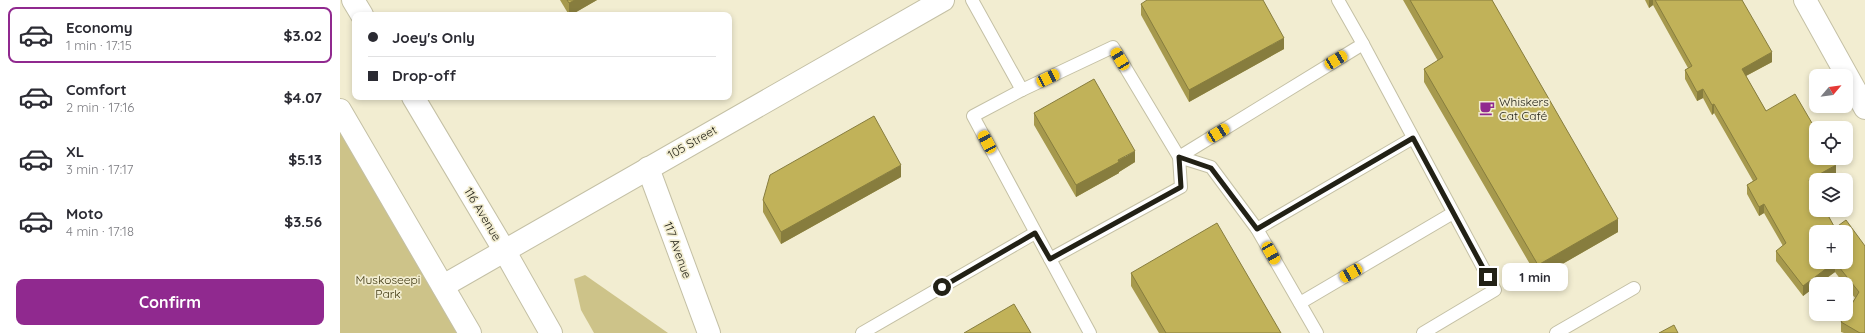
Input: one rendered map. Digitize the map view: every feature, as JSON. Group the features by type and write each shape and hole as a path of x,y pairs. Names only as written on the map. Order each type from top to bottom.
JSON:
{"street":[{"path":"353,0 360,12"},
{"name":"105 Street","path":"443,286 943,0"},
{"path":"1805,0 1865,108"},
{"name":"116 Avenue","path":"415,100 504,250 551,333"},
{"path":"340,110 470,333"},
{"name":"117 Avenue","path":"648,168 709,333"}],"lane":[{"path":"972,0 1022,90"},
{"path":"1338,0 1495,290 1423,333"},
{"path":"1179,157 1363,44"},
{"path":"1050,259 1181,187 1179,157 1113,47 1022,90 974,116 1035,233 1090,333"},
{"path":"1257,229 1413,138"},
{"path":"1179,157 1211,168 1257,229 1317,333"},
{"path":"1300,303 1453,213"},
{"path":"862,333 1035,233"},
{"path":"1556,333 1634,288"}],"green space":[{"name":"Muskoseepi Park","path":"340,110 468,333 340,333"},
{"path":"585,275 668,333 594,333 581,310 574,279"}],"building":[{"path":"567,0 575,0 569,3"},
{"path":"1147,0 1263,0 1284,38 1189,90 1141,4"},
{"path":"1410,0 1492,0 1618,219 1538,265 1424,69 1443,57"},
{"path":"1655,0 1742,0 1772,52 1742,69 1766,111 1795,94 1811,121 1809,121 1809,165 1836,165 1822,173 1809,173 1809,217 1829,217 1833,225 1809,225 1809,269 1826,269 1815,277 1809,277 1809,282 1803,286 1776,251 1786,243 1764,204 1759,207 1747,185 1757,179 1714,104 1712,105 1703,89 1697,92 1685,70 1692,66"},
{"path":"1094,79 1135,151 1118,160 1119,162 1076,185 1034,113"},
{"path":"874,116 901,165 781,232 763,200 770,175"},
{"path":"1846,220 1850,225 1839,225"},
{"path":"1217,223 1281,333 1166,333 1131,273"},
{"path":"1853,230 1865,246 1865,333 1860,333 1841,322 1853,321 1853,302 1859,292 1853,284 1853,277 1847,277 1841,269 1853,269"},
{"path":"1014,304 1031,333 964,333"},
{"path":"1674,325 1678,333 1659,333"}],"place":[{"name":"Whiskers Cat Café","path":"1487,108"}],"route":[{"path":"942,287 1035,233 1050,259 1181,187 1179,157 1211,168 1257,229 1413,138 1488,277"}]}
